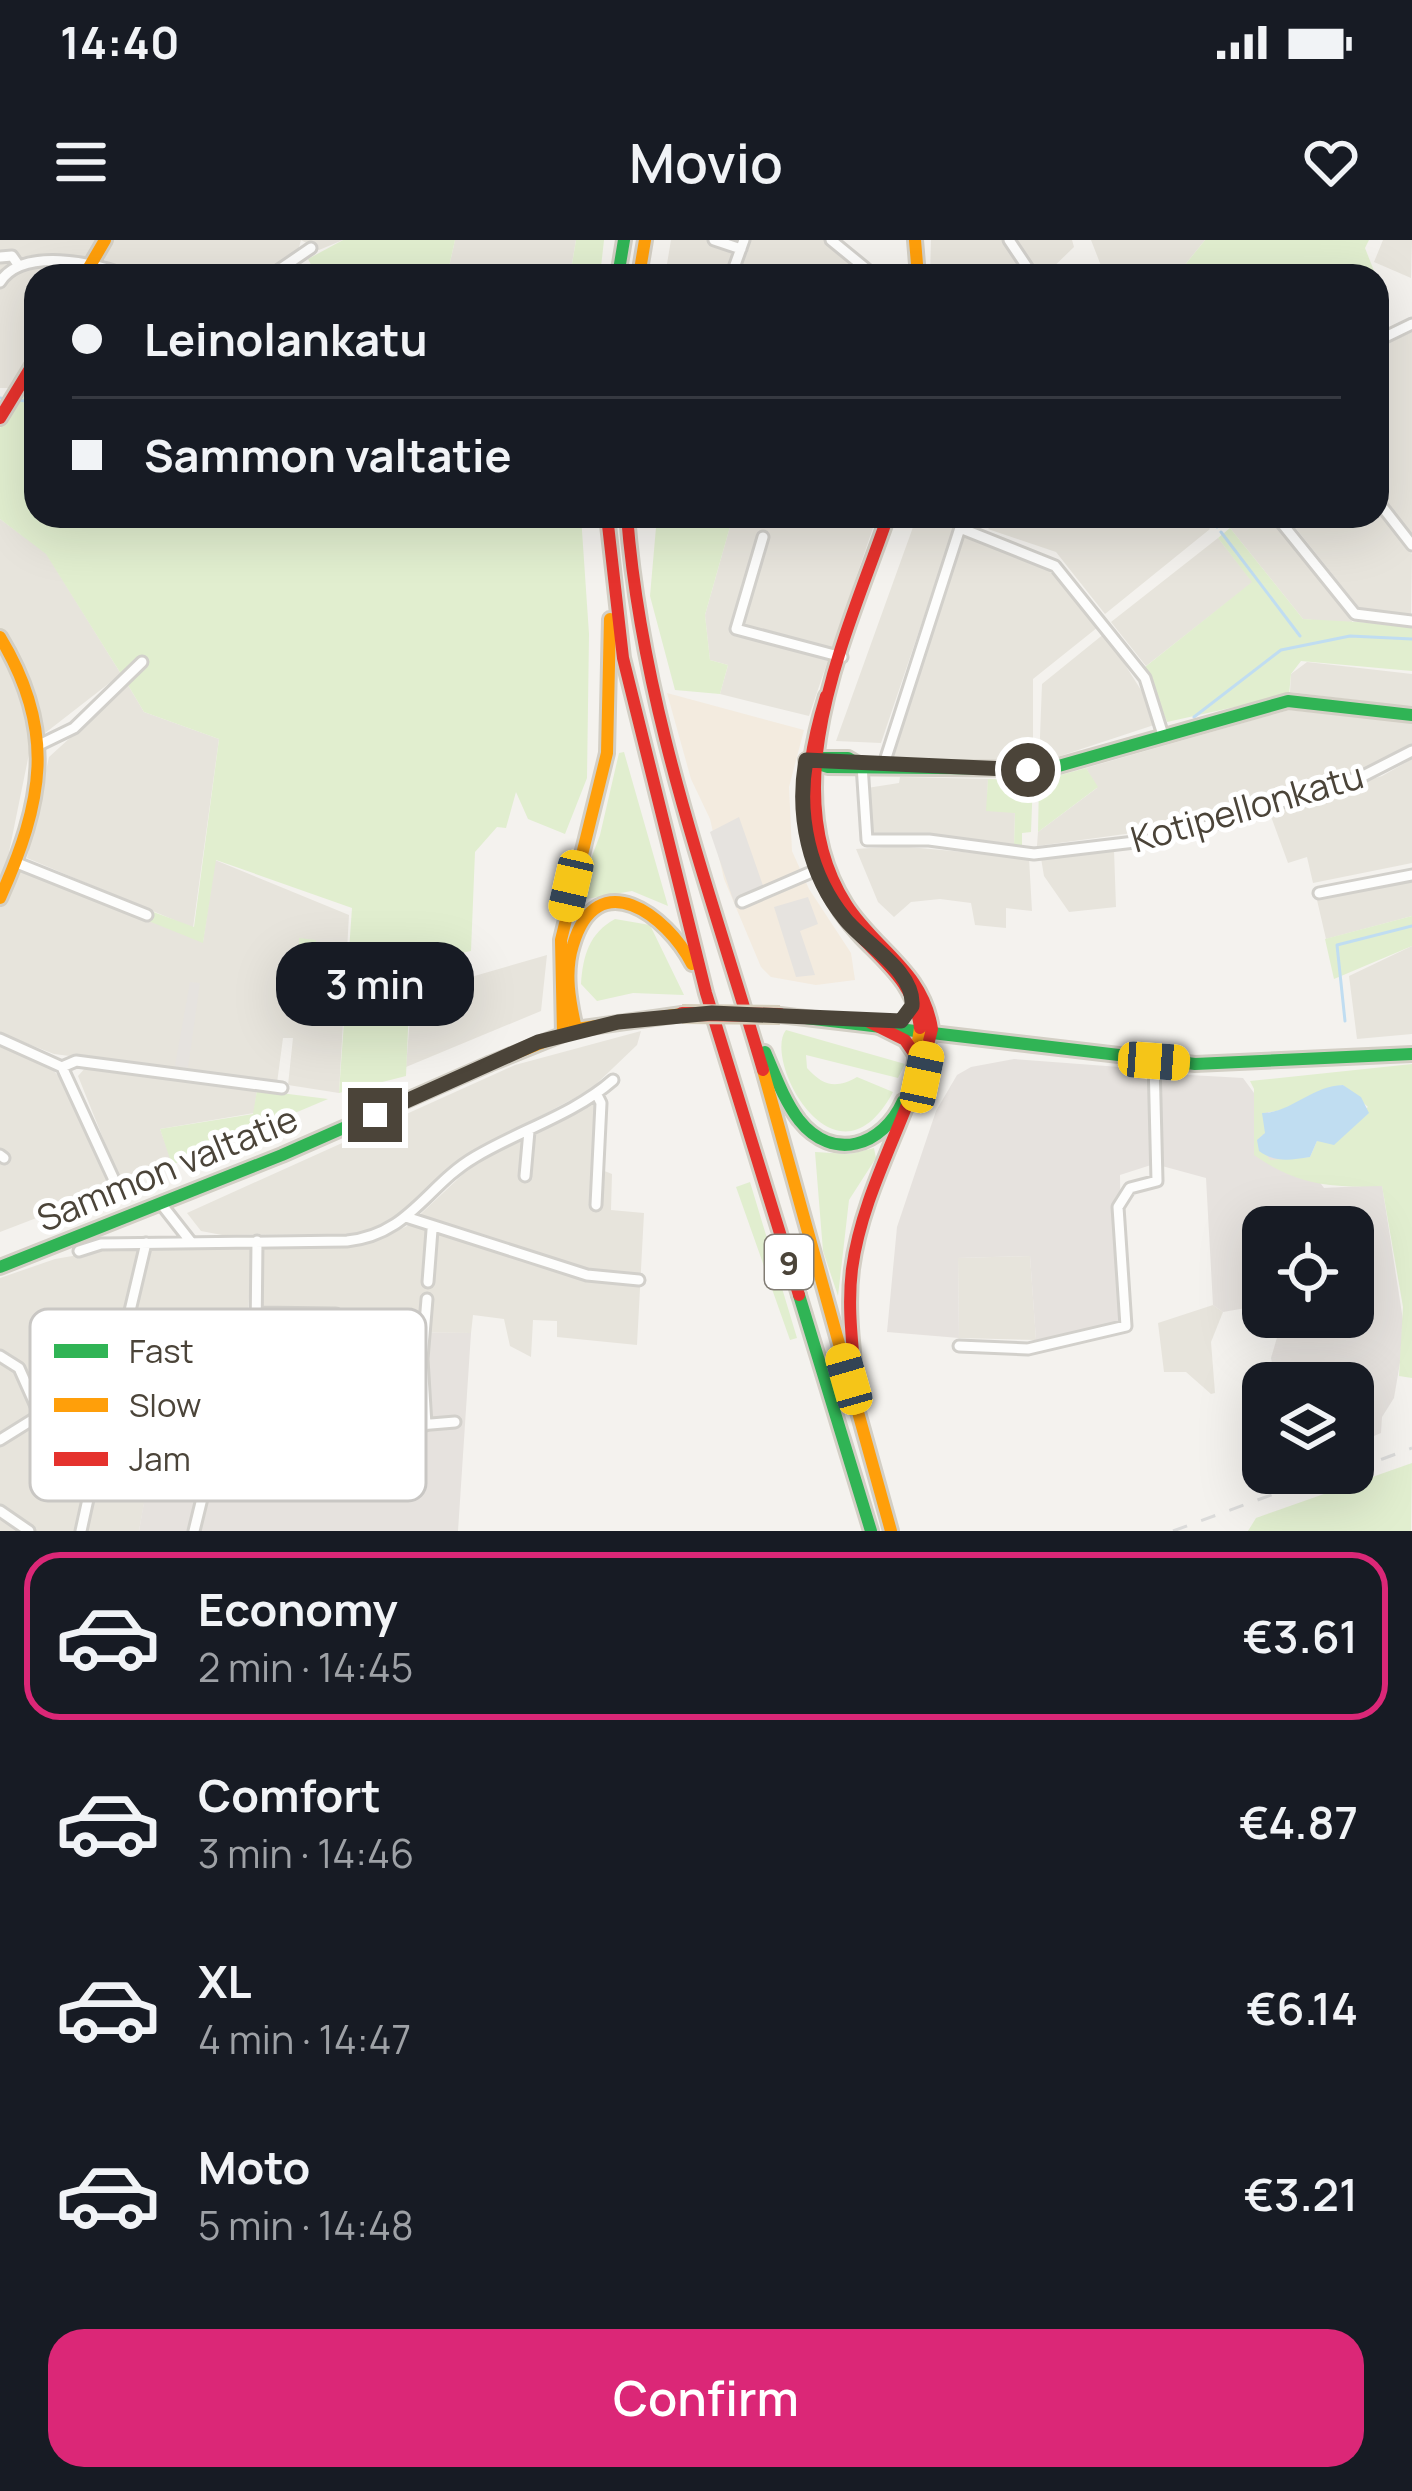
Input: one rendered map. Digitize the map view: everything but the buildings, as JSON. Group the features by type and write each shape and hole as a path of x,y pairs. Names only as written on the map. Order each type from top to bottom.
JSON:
{"main road":[{"path":"91,264 105,240"},
{"path":"0,418 24,378"},
{"name":"9","path":"608,528 623,658 706,994 871,1531"},
{"name":"9","path":"628,528 635,611 652,695 891,1531"},
{"path":"746,1011 794,1113 826,1143 858,1145 883,1133 897,1114 926,1029 913,994 892,965 842,915 804,820 837,673 884,528"},
{"path":"570,1031 561,940 603,776 610,728 611,568"},
{"path":"0,638 28,688 41,744 38,802 0,898"},
{"path":"814,761 1036,770 1288,701 1412,715"},
{"path":"821,868 850,910 920,983 926,1029 916,1098 869,1195 850,1266 849,1328 862,1426"},
{"path":"570,1031 572,949 583,924 609,906 641,905 661,915 686,948 706,994"},
{"path":"893,1024 910,1013 913,994"},
{"name":"Sammon valtatie","path":"0,1267 162,1205 570,1031 682,1014 780,1015 893,1024 1154,1061 1274,1065 1412,1054"},
{"path":"869,1022 905,1040 916,1056"}],"street":[{"path":"714,240 743,244"},
{"path":"831,240 860,264"},
{"path":"287,264 310,248"},
{"path":"0,257 12,256 19,266"},
{"path":"49,264 100,264"},
{"path":"0,282 24,266"},
{"path":"1389,515 1412,544"},
{"path":"884,767 960,528 1055,566 1145,678 1162,735"},
{"path":"1286,528 1355,614 1412,621"},
{"path":"764,537 736,628 842,657"},
{"path":"41,744 74,728 142,662"},
{"name":"Kotipellonkatu","path":"860,765 867,840 928,840 1034,854 1205,827 1378,770 1412,751"},
{"path":"16,863 147,914"},
{"path":"742,902 821,868"},
{"path":"1319,893 1412,875"},
{"path":"0,1040 62,1067 115,1182"},
{"path":"62,1067 76,1060 282,1088"},
{"path":"959,1346 1028,1348 1126,1326 1118,1207 1130,1188 1157,1181 1154,1061"},
{"path":"80,1251 101,1244 356,1240 410,1218 461,1166 596,1094 613,1080"},
{"path":"596,1094 601,1103 596,1204"},
{"path":"525,1176 529,1131"},
{"path":"162,1205 191,1241"},
{"path":"410,1218 432,1230 544,1257 595,1277 638,1280"},
{"path":"428,1282 432,1230"},
{"path":"256,1241 257,1309"},
{"path":"130,1309 146,1244"},
{"path":"426,1310 427,1298"},
{"path":"0,1356 19,1368 30,1393"},
{"path":"0,1440 30,1419"},
{"path":"426,1425 455,1422"},
{"path":"81,1531 88,1501"},
{"path":"194,1531 201,1501"},
{"path":"0,1511 24,1530"}],"shaded area":[{"path":"0,240 301,240 298,251 279,264 113,264 90,253 83,264 24,264 24,364 9,388 0,388"},
{"path":"301,240 343,240 319,250"},
{"path":"455,240 576,240 572,264 450,264"},
{"path":"671,240 827,240 856,264 667,264"},
{"path":"931,240 1072,240 1074,247 1056,264 930,264"},
{"path":"1091,240 1205,240 1186,264 1100,264"},
{"path":"1383,240 1412,240 1411,278 1389,268 1389,264 1374,262"},
{"path":"1412,332 1412,535 1389,506 1389,343"},
{"path":"0,519 46,553 121,674 31,744 7,862 203,942 215,860 349,915 339,1093 288,1085 293,1038 283,1038 277,1083 54,1054 0,1033"},
{"path":"1389,525 1412,554 1411,617 1362,611 1296,528"},
{"path":"730,528 873,528 809,716 720,694 728,665 710,660 705,615"},
{"path":"913,528 954,528 881,743 836,741"},
{"path":"1230,528 1278,528 1354,624 1303,619"},
{"path":"988,529 1210,529 1105,614 1056,552"},
{"path":"964,535 1036,560 1065,585 1098,627 1033,679 1033,766 899,763 889,757"},
{"path":"1218,538 1253,582 1146,666 1111,622"},
{"path":"1105,633 1146,698 1154,725 1039,763 1042,684"},
{"path":"1307,662 1412,674 1412,707 1290,692 1291,674"},
{"path":"128,685 144,712 219,739 193,928 27,858 49,757"},
{"path":"667,693 804,730 789,787 792,851 809,889 851,953 855,980 816,985 771,977 761,967 724,879 710,819 691,779"},
{"path":"1289,710 1412,723 1412,745 1389,760 1199,824 1037,846 1038,832 1097,788 1086,768"},
{"path":"1412,759 1412,863 1313,883 1307,857 1288,863 1269,811 1382,776"},
{"path":"900,777 988,779 987,805 1015,812 1014,846 925,836 873,836 867,788 899,783"},
{"path":"739,817 767,897 736,908 710,832"},
{"path":"898,846 1029,858 1032,911 1006,908 1006,928 975,925 971,903 940,899 911,902 894,917 878,902 856,849"},
{"path":"1114,850 1116,907 1069,912 1044,876 1041,858"},
{"path":"1412,882 1412,916 1326,939 1317,900"},
{"path":"808,897 818,924 800,931 815,975 796,977 774,907"},
{"path":"1412,946 1412,1034 1357,1039 1349,976"},
{"path":"547,955 541,1011 406,1067 412,994"},
{"path":"190,982 200,983 188,1068 175,1066"},
{"path":"641,1031 637,1045 590,1090 464,1156 401,1216 381,1227 361,1234 222,1235 201,1231 187,1213 515,1065"},
{"path":"0,1045 51,1068 65,1083 112,1189 0,1232"},
{"path":"1014,1059 1133,1068 1150,1083 1151,1165 1120,1175 1122,1323 1036,1340 1030,1256 958,1258 959,1338 887,1332 897,1227 936,1111 957,1075 971,1067"},
{"path":"87,1066 257,1090 254,1113 160,1129 171,1159 121,1183 78,1076"},
{"path":"1172,1074 1243,1078 1324,1188 1382,1185 1405,1333 1394,1398 1382,1417 1381,1433 1374,1436 1374,1362 1272,1362 1271,1358 1277,1338 1374,1338 1374,1206 1242,1206 1242,1309 1223,1312 1213,1305 1206,1178 1162,1166 1159,1081"},
{"path":"590,1101 596,1106 592,1166 612,1174 611,1210 644,1213 637,1345 557,1337 557,1321 533,1320 531,1357 510,1346 504,1319 473,1315 471,1333 426,1332 426,1309 261,1309 262,1247 357,1245 387,1236 409,1225 479,1159"},
{"path":"252,1248 248,1309 30,1309 30,1501 144,1501 139,1531 0,1531 0,1278 55,1259 113,1249"},
{"path":"1030,1256 1036,1340 959,1338 958,1258"},
{"path":"1213,1305 1223,1312 1211,1342 1215,1393 1211,1394 1186,1372 1164,1372 1158,1323"},
{"path":"426,1332 471,1333 458,1531 139,1531 144,1501 426,1501"}],"green space":[{"path":"343,240 455,240 450,264 311,264 308,259"},
{"path":"576,240 604,240 601,264 572,264"},
{"path":"1205,240 1369,240 1365,248 1371,264 1186,264"},
{"path":"24,397 24,528 582,528 589,634 587,778 565,834 528,819 516,792 506,828 497,827 475,852 471,951 416,962 404,1003 353,1014 409,1006 406,1076 339,1093 352,908 216,860 203,943 146,920 148,910 194,927 219,739 144,712 128,685 148,666 138,658 121,674 46,554 0,519 0,428"},
{"path":"656,528 730,528 705,615 710,660 728,665 720,694 675,690 650,596"},
{"path":"1230,528 1303,619 1412,625 1412,671 1301,661 1291,674 1289,695 1167,722 1145,667 1252,582 1218,538"},
{"path":"624,752 668,906 632,891 575,901 600,835 619,753"},
{"path":"1086,768 1098,787 1038,832 1039,781"},
{"path":"988,779 1033,780 1031,832 1022,833 1022,846 1014,846 1015,813 986,811"},
{"path":"1412,916 1412,946 1334,979 1325,939"},
{"path":"615,919 650,925 684,995 633,993 597,1001 581,984 589,946"},
{"path":"299,938 316,940 311,998 298,997"},
{"path":"786,1030 905,1064 898,1078 806,1055 807,1068 824,1082 843,1083 857,1077 893,1092 871,1121 849,1131 828,1127 809,1112 785,1067 781,1046"},
{"path":"1412,1064 1412,1378 1399,1376 1403,1307 1382,1186 1315,1182 1285,1173 1254,1155 1250,1081","holes":["1343,1085 1368,1107 1317,1141 1310,1157 1270,1160 1257,1140 1265,1133 1266,1112"]},
{"path":"257,1090 328,1099 122,1186 170,1159 160,1129 253,1114"},
{"path":"874,1148 876,1158 849,1200 838,1296 823,1251 815,1152 850,1154"},
{"path":"750,1182 797,1338 790,1340 736,1187"},
{"path":"1412,1463 1411,1531 1248,1531 1256,1518 1324,1494 1374,1494 1374,1476"}],"water":[{"path":"1343,1085 1361,1097 1369,1113 1334,1145 1317,1141 1310,1157 1290,1160 1259,1151 1257,1140 1265,1133 1262,1113"}],"waterway":[{"path":"16,400 24,401"},
{"path":"1221,532 1300,636"},
{"path":"1194,717 1281,650 1350,636 1412,639"},
{"path":"1345,1021 1337,945 1412,926"}],"railway":[{"path":"1374,1462 1412,1448"},
{"path":"1173,1531 1274,1494"}],"traffic: fast":[{"path":"620,264 624,240"},
{"path":"806,760 828,767 1048,769 1288,701 1412,715"},
{"path":"813,758 848,758 858,764"},
{"path":"780,1015 1195,1064 1412,1054"},
{"path":"765,1052 799,1120 827,1142 842,1145 870,1138 883,1129 903,1101"},
{"path":"0,1267 282,1155 489,1064"},
{"path":"799,1295 871,1531"}],"traffic: slow":[{"path":"91,264 105,240"},
{"path":"641,264 645,240"},
{"path":"915,240 917,264"},
{"path":"563,1033 561,940 607,753 610,619"},
{"path":"0,637 30,704 38,767 26,830 0,898"},
{"path":"576,1029 570,956 584,920 598,906 615,902 650,915 692,964"},
{"path":"489,1064 576,1029 682,1014"},
{"path":"914,1067 920,1028"},
{"path":"763,1070 891,1531"}],"traffic: jam":[{"path":"0,418 24,379"},
{"path":"608,528 623,658 706,993 799,1295"},
{"path":"628,528 662,727 763,1070"},
{"path":"884,528 824,710 816,760 816,810 825,858 846,904 919,991 932,1029"},
{"path":"826,696 808,792 814,853 839,910 907,988 920,1028"},
{"path":"682,1014 780,1015"},
{"path":"869,1022 905,1040 916,1056"},
{"path":"854,1363 850,1293 858,1238 932,1029"}],"route":[{"path":"375,1115 538,1042 618,1022 712,1013 901,1021 910,1013 913,994 892,965 842,915 816,870 802,801 806,760 819,756 903,768 1028,770"}]}
